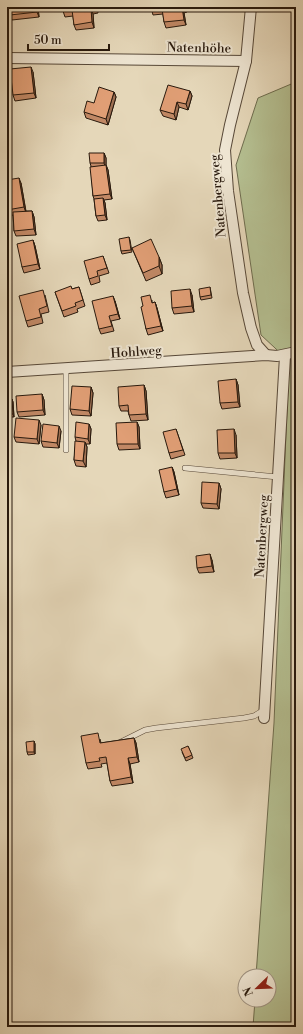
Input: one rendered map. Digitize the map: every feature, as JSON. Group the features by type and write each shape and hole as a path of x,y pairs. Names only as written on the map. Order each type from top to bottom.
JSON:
{"street":[{"name":"Natenbergweg","path":"251,7 246,61 225,150 228,191 237,260 251,328 257,345 266,355"},
{"name":"Natenhöhe","path":"7,58 246,61"},
{"path":"285,356 296,352"},
{"name":"Hohlweg","path":"7,372 266,355 285,356"},
{"name":"Natenbergweg","path":"264,714 285,356"}],"lane":[{"path":"66,368 66,450"},
{"path":"185,468 278,477"},
{"path":"115,745 145,730 244,718 264,714"}],"green space":[{"path":"296,82 296,1027 253,1027 254,1008 277,1008 277,968 257,968 274,723 289,361 261,335 236,165 258,98"}],"building":[{"path":"9,7 37,7 37,12 10,15"},
{"path":"62,7 96,8 91,9 92,22 74,25 72,10 63,11"},
{"path":"151,7 182,7 184,20 164,22 162,9 151,10"},
{"path":"31,67 34,93 13,95 10,69"},
{"path":"168,85 190,91 186,104 177,102 174,114 160,110"},
{"path":"99,87 114,92 106,119 84,112 87,101 94,103"},
{"path":"89,153 104,153 104,163 90,163"},
{"path":"106,165 110,194 93,196 90,167"},
{"path":"19,178 24,207 7,210 7,180"},
{"path":"103,198 105,215 96,216 94,199"},
{"path":"32,211 34,229 14,231 13,212"},
{"path":"129,237 131,250 121,251 119,239"},
{"path":"151,239 159,257 159,266 143,273 132,248"},
{"path":"33,240 38,264 22,267 17,244"},
{"path":"103,256 107,268 97,271 98,276 89,279 84,261"},
{"path":"71,286 72,289 79,287 83,300 75,303 76,306 62,311 55,292"},
{"path":"210,287 211,295 200,297 199,289"},
{"path":"190,289 192,306 172,308 171,291"},
{"path":"43,290 47,306 39,309 41,317 26,321 19,296"},
{"path":"150,295 152,303 155,302 161,326 146,329 141,307 143,306 141,297"},
{"path":"113,296 118,314 109,316 112,326 99,329 92,301"},
{"path":"236,379 238,402 220,403 218,381"},
{"path":"144,385 146,414 129,415 128,405 119,406 118,387"},
{"path":"72,386 91,387 89,411 70,409"},
{"path":"42,394 43,410 17,412 16,396"},
{"path":"12,399 13,414 7,414 7,400"},
{"path":"16,418 39,420 37,439 14,437"},
{"path":"76,422 89,424 88,439 75,437"},
{"path":"137,422 138,444 117,444 116,423"},
{"path":"43,424 59,426 57,443 41,441"},
{"path":"176,429 183,450 169,453 163,432"},
{"path":"234,429 235,453 218,453 217,430"},
{"path":"75,441 85,442 83,461 74,460"},
{"path":"172,467 177,489 164,492 159,470"},
{"path":"202,482 219,483 217,504 201,503"},
{"path":"210,554 212,566 197,568 196,556"},
{"path":"98,733 100,743 134,738 137,757 128,758 131,777 110,781 106,757 99,758 100,761 86,763 81,736"},
{"path":"34,741 34,752 27,752 26,742"},
{"path":"188,746 192,755 185,758 181,749"}]}
